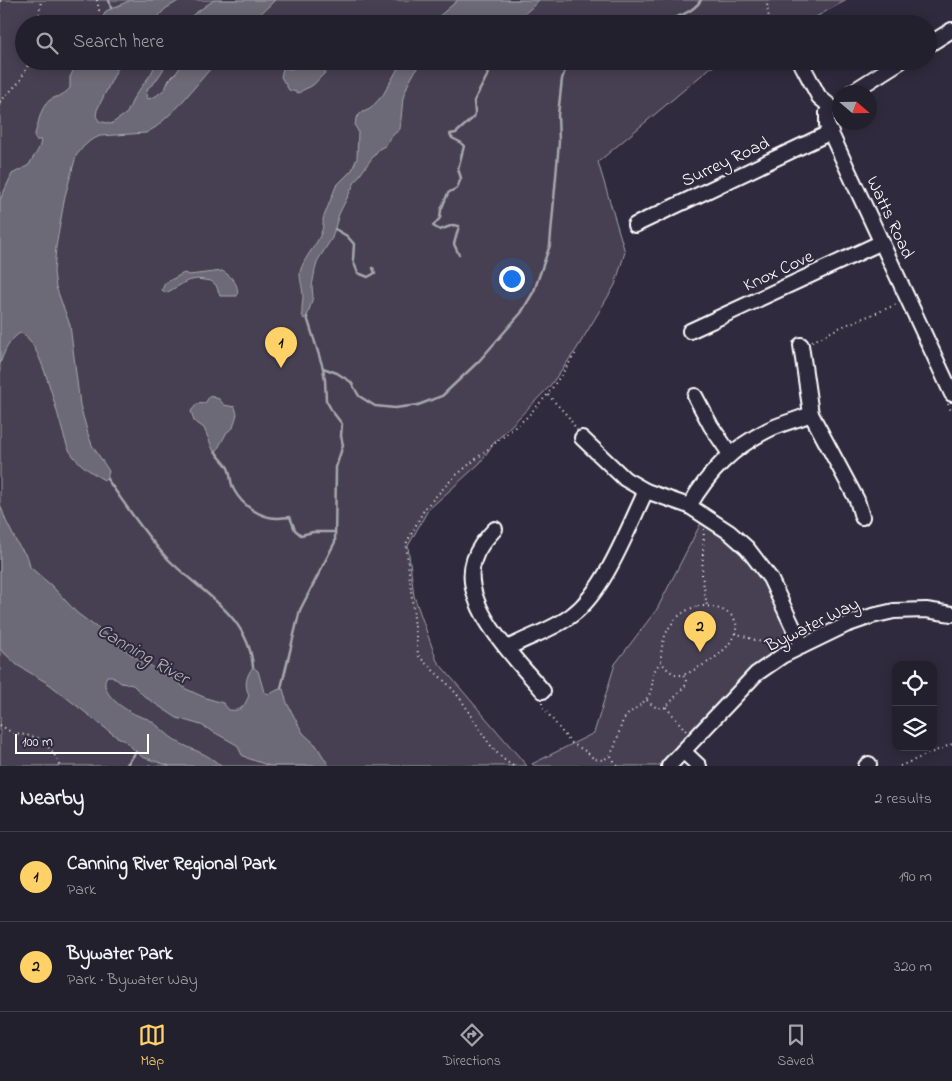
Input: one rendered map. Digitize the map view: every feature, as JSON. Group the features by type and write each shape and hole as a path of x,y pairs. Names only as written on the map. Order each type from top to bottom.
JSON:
{"street":[{"path":"937,39 952,30"},
{"name":"Watts Road","path":"804,70 818,97 832,102"},
{"path":"863,85 887,70"},
{"name":"Watts Road","path":"832,108 826,119 831,132 952,394"},
{"name":"Surrey Road","path":"634,225 831,132"},
{"name":"Knox Cove","path":"690,331 882,242"},
{"path":"801,345 811,414 857,500 862,517"},
{"path":"695,396 711,426 730,454"},
{"path":"689,506 710,474 730,454 770,429 797,421 811,414"},
{"path":"582,438 625,479 646,491 689,506 729,532 747,548 770,578 802,646"},
{"path":"508,648 556,625 586,603 609,568 646,491"},
{"path":"495,529 481,544 473,562 472,584 478,606 490,626 543,690"},
{"name":"Bywater Way","path":"669,766 756,674 782,656 846,624 894,610 926,610 952,614"},
{"path":"688,746 700,766"}],"path":[{"path":"0,1 4,0"},
{"path":"39,15 41,0"},
{"path":"97,0 99,10 102,12"},
{"path":"768,15 767,6 769,0"},
{"path":"0,102 20,81 26,70"},
{"path":"801,345 908,299"},
{"path":"548,394 568,416 582,438"},
{"path":"705,516 702,575 708,606"},
{"path":"543,690 542,706 570,742 599,760 603,760 611,756 622,721 647,699 652,684 652,675 661,662 663,641 667,629 674,621 691,608 708,606 725,610 731,615 735,622 735,634 729,644 714,658 683,675 673,673 661,662"},
{"path":"735,634 770,644 774,652"},
{"path":"647,699 651,705 658,708 666,707 685,686 686,680 683,675"},
{"path":"666,707 688,746"},
{"path":"0,726 10,732 39,738 53,752 60,766"},
{"path":"900,766 952,744"},
{"path":"611,756 617,766"}],"shaded area":[{"path":"0,0 845,0 819,15 15,15 15,70 708,70 598,162 625,252 615,285 576,350 549,387 493,444 480,463 428,510 408,546 414,596 437,661 527,766 0,766"},
{"path":"131,0 180,0 165,9 160,15 104,15 106,11"},
{"path":"214,0 275,0 259,15 193,15"},
{"path":"458,0 539,0 522,15 440,15"},
{"path":"74,70 117,70 97,110 96,116 99,121 111,124 127,113 134,97 153,70 163,70 155,82 148,88 146,95 148,99 165,89 169,80 178,70 209,70 177,108 156,127 146,133 100,136 91,140 76,156 65,196 56,247 54,272 56,287 70,325 80,405 88,434 92,445 109,471 107,479 104,480 79,462 68,448 49,384 36,350 28,338 20,333 16,336 7,347 0,364 0,200 12,174 29,165 38,151 41,140 36,140 34,136 41,112 46,103 70,88 70,77"},
{"path":"283,70 325,70 325,73 313,85 299,93 289,90 281,77"},
{"path":"397,70 416,70 403,98 400,129 385,146 379,149 355,182 339,214 332,238 318,260 312,286 313,297 307,317 304,319 300,272 321,233 323,219 336,186 352,170 357,158 358,131 355,126 356,118 361,113 370,109 383,95"},
{"path":"222,271 234,282 238,292 237,296 220,296 216,285 211,281 197,279 187,281 166,293 162,290 165,283 184,273 189,275"},
{"path":"210,396 219,399 224,405 235,407 237,414 233,428 227,432 216,452 214,452 204,428 194,421 191,411 197,404 205,403"},
{"name":"Canning River","path":"0,504 17,543 28,558 30,567 52,586 77,613 132,655 177,681 186,689 223,703 229,710 240,709 246,702 249,695 247,681 253,667 258,671 264,692 269,694 283,689 287,703 303,733 316,745 329,766 270,766 247,758 242,755 237,745 201,725 177,718 145,697 133,685 121,683 112,676 107,676 105,682 106,689 109,695 121,706 133,714 150,720 178,742 205,755 221,766 170,766 142,757 125,741 114,735 49,684 17,665 0,649"},
{"path":"703,519 743,554 767,586 792,639 750,670 658,766 535,766 532,764 594,733 615,664 657,609"}],"waterway":[{"path":"109,0 111,8"},
{"path":"680,15 692,10 701,0"},
{"path":"459,255 454,244 459,226 453,225 440,230 433,226 440,218 448,193 457,188 461,178 458,169 464,146 452,138 450,134 456,133 474,117 474,101 489,70"},
{"path":"323,368 337,373 351,382 359,396 375,406 395,408 418,405 442,396 479,361 521,313 534,291 550,245 559,142 558,115 562,79 565,70"},
{"path":"335,229 347,236 354,244 353,260 358,273 368,277 375,273 373,268"},
{"path":"281,688 300,610 335,542 336,467 343,445 341,436 342,424 326,400 323,368 307,317"},
{"path":"216,452 228,468 237,496 247,506 259,514 272,518 290,517 295,530 301,535 313,532 335,532"},
{"path":"107,479 142,528 165,556 232,618 242,632 249,648 253,667"},
{"path":"126,766 136,752"}],"place":[{"name":"Canning River Regional Park","path":"281,368"},
{"name":"Bywater Park","path":"700,652"}]}
